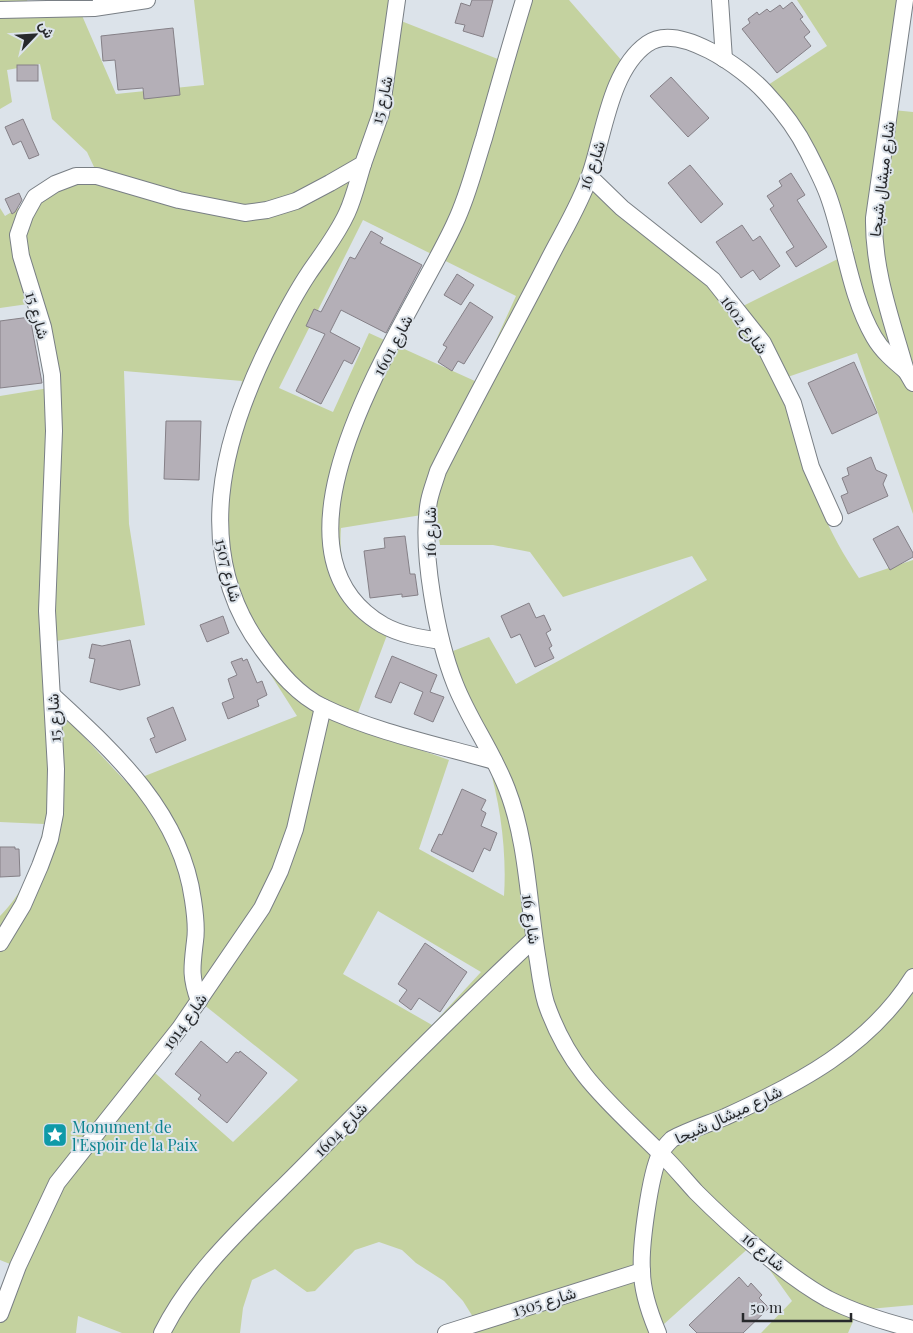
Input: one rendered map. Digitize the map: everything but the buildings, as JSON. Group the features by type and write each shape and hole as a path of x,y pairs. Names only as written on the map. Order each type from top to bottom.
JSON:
{"street":[{"path":"0,10 94,8 147,0"},
{"name":"شارع 15","path":"0,943 23,905 50,839 55,814 56,769 46,612 54,432 52,375 43,327 21,256 18,234 35,197 55,184 76,176 97,176 179,200 245,213 268,210 296,201 363,164 381,113 397,0"},
{"name":"شارع 1601","path":"441,641 408,635 383,625 358,606 343,584 333,562 329,540 336,487 350,429 381,364 456,222 472,178 524,0"},
{"path":"720,0 724,59"},
{"name":"شارع ميشال شيحا","path":"904,0 874,218 873,244 879,275 909,377"},
{"name":"شارع 16","path":"909,377 874,337 859,302 828,194 807,150 788,119 763,90 724,59 685,38 667,38 648,42 636,54 624,71 609,110 590,177 438,471 429,502 427,538 441,641 456,685 506,786 520,834 534,939 545,998 557,1033 573,1062 596,1091 698,1193 794,1277 828,1299 894,1325 913,1329"},
{"name":"شارع 1507","path":"363,164 347,213 308,275 277,330 248,390 232,439 220,493 219,528 225,566 239,609 254,638 272,663 294,687 323,707 374,726 494,761"},
{"name":"شارع 1602","path":"590,177 622,208 713,280 763,343 793,403 811,467 834,518"},
{"path":"52,695 90,730 147,790 181,849 190,879 195,914 196,940 191,966 192,983 199,1000"},
{"name":"شارع 1914","path":"0,1314 18,1266 57,1183 152,1066 262,908 280,871 295,829 323,707"},
{"name":"شارع 1604","path":"162,1333 180,1301 219,1253 383,1086 534,939"},
{"name":"شارع ميشال شيحا","path":"658,1333 649,1312 642,1271 645,1226 660,1153 672,1139 781,1090 831,1061 856,1043 881,1020 913,977"},
{"name":"شارع 1305","path":"446,1333 642,1271"}],"green space":[{"path":"0,0 27,0 29,4 77,4 116,94 204,85 194,0 398,0 396,19 508,63 524,0 569,0 629,69 584,170 700,258 739,308 854,251 813,161 756,93 827,46 797,0 898,0 883,109 913,112 913,514 857,353 779,380 802,458 820,507 831,531 859,578 913,560 913,1305 858,1310 848,1333 761,1333 792,1301 752,1245 654,1333 450,1333 478,1325 463,1301 444,1281 416,1263 402,1250 379,1242 355,1250 315,1291 307,1292 275,1269 252,1280 243,1308 240,1333 122,1333 78,1316 76,1333 0,1333 0,1291 10,1264 0,1260 0,916 17,896 29,874 38,850 44,824 0,822 0,396 49,388 35,303 0,308 0,208 5,216 33,199 95,169 87,152 52,119 40,64 7,70 12,102 0,109","holes":["363,220 516,296 477,382 369,333 333,412 279,388","124,371 242,381 222,487 235,610 253,647 297,716 127,783 57,708 51,642 145,625 129,524","434,513 440,545 493,545 530,552 563,597 692,556 707,580 516,684 489,637 453,651 486,756 499,807 503,843 504,896 419,849 449,760 353,726 387,635 359,597 346,574 341,546 341,528","378,911 481,972 432,1025 343,974","193,996 298,1080 233,1142 147,1066"]}],"place":[{"name":"Monument de l'Espoir de la Paix","path":"55,1135"}]}
